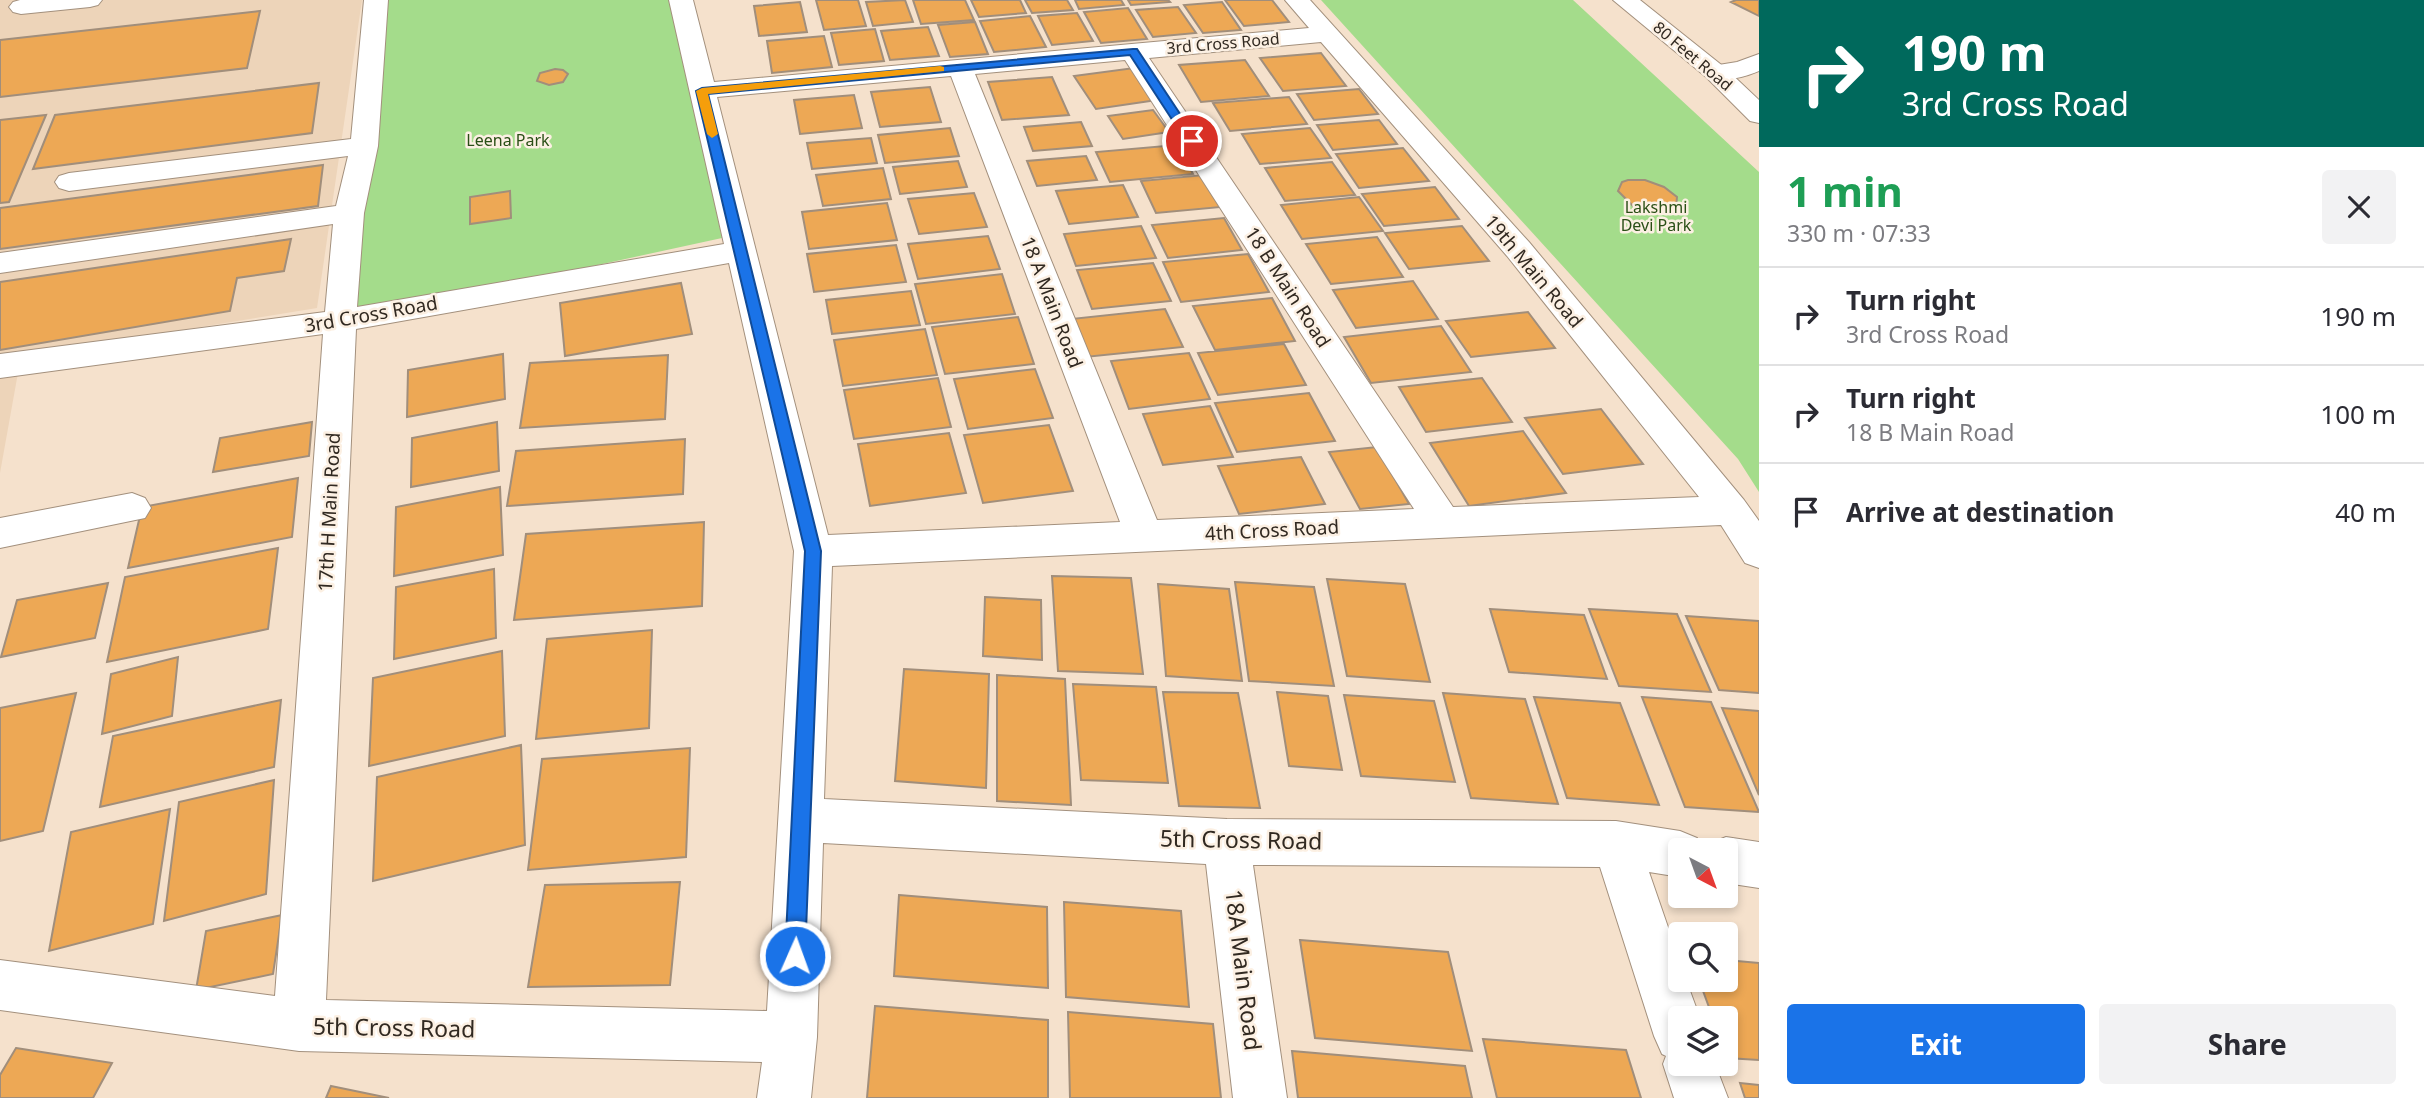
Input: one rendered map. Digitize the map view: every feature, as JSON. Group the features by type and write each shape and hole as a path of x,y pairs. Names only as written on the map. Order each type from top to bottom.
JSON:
{"street":[{"path":"21,7 90,0"},
{"name":"17th H Main Road","path":"299,1025 340,321 349,214 363,146 376,0"},
{"path":"681,0 813,551 791,1037 784,1098"},
{"name":"19th Main Road","path":"1297,0 1518,249 1731,510 1759,552"},
{"name":"80 Feet Road","path":"1625,0 1715,72 1759,115"},
{"name":"80 Feet Road","path":"1652,0 1753,72"},
{"name":"3rd Cross Road","path":"702,91 1326,34"},
{"name":"18 B Main Road","path":"1133,52 1442,522"},
{"name":"18 A Main Road","path":"960,67 1144,536"},
{"path":"1715,72 1753,72"},
{"path":"69,182 363,146"},
{"path":"0,263 349,214"},
{"name":"3rd Cross Road","path":"0,366 340,321 661,262 741,251"},
{"path":"0,533 132,508"},
{"name":"4th Cross Road","path":"813,551 1731,510"},
{"name":"5th Cross Road","path":"801,820 1227,842 1616,844 1668,851"},
{"name":"18A Main Road","path":"1227,842 1260,1098"},
{"path":"1616,844 1670,1006"},
{"path":"1738,862 1759,865"},
{"name":"5th Cross Road","path":"0,985 299,1025 791,1037"},
{"path":"1693,1076 1701,1098"}],"shaded area":[{"path":"0,0 362,0 317,308 21,356 0,473"}],"green space":[{"name":"Leena Park","path":"386,0 671,0 722,238 340,321"},
{"name":"Lakshmi Devi Park","path":"1321,0 1573,0 1759,172 1759,492 1738,459"}],"building":[{"path":"816,0 858,0 866,26 824,30"},
{"path":"905,0 913,22 873,26 866,2"},
{"path":"913,0 965,0 974,20 921,24"},
{"path":"971,0 1020,0 1026,13 979,17"},
{"path":"1025,0 1067,0 1073,10 1032,13"},
{"path":"1075,0 1121,0 1124,5 1079,9"},
{"path":"1128,0 1168,0 1170,2 1131,5"},
{"path":"1225,0 1272,0 1289,22 1244,26"},
{"path":"1759,0 1759,16 1731,2"},
{"path":"800,2 807,32 759,36 754,6"},
{"path":"1222,2 1241,30 1203,33 1184,5"},
{"path":"1178,7 1196,33 1153,37 1136,10"},
{"path":"1128,8 1147,39 1101,43 1084,12"},
{"path":"260,11 247,68 0,97 0,40"},
{"path":"1077,13 1093,41 1052,45 1038,16"},
{"path":"1030,16 1046,47 994,52 980,21"},
{"path":"975,22 988,54 950,57 938,25"},
{"path":"928,27 939,56 890,60 881,31"},
{"path":"875,29 884,61 839,65 831,33"},
{"path":"824,36 832,67 772,73 767,41"},
{"path":"1321,53 1346,86 1283,91 1260,58"},
{"path":"1245,60 1269,96 1201,102 1179,65"},
{"path":"1134,68 1157,100 1096,109 1074,76"},
{"path":"555,69 568,74 563,82 549,85 537,81 540,73"},
{"path":"1052,77 1069,115 1002,120 988,82"},
{"path":"319,83 312,133 33,169 55,115"},
{"path":"930,87 941,122 880,127 871,92"},
{"path":"1359,89 1378,114 1314,120 1297,94"},
{"path":"854,95 862,128 800,134 794,100"},
{"path":"1289,97 1307,124 1230,131 1213,103"},
{"path":"1153,110 1169,132 1123,139 1108,116"},
{"path":"46,115 9,202 0,203 0,120"},
{"path":"1379,120 1397,144 1333,150 1317,125"},
{"path":"1081,122 1092,146 1033,151 1024,127"},
{"path":"950,128 959,156 885,163 878,135"},
{"path":"1310,128 1331,158 1260,164 1242,134"},
{"path":"871,138 877,163 812,169 807,143"},
{"path":"1177,145 1193,174 1110,182 1096,152"},
{"path":"1403,148 1429,181 1359,188 1336,154"},
{"path":"1086,156 1097,180 1037,186 1027,161"},
{"path":"958,161 967,187 900,194 893,167"},
{"path":"1332,162 1355,195 1285,201 1265,168"},
{"path":"323,165 318,206 0,249 0,208"},
{"path":"883,168 891,199 823,206 816,175"},
{"path":"1204,175 1221,207 1156,213 1141,181"},
{"path":"1645,180 1664,187 1677,197 1676,208 1663,213 1634,207 1618,191 1622,182"},
{"path":"1123,185 1138,217 1069,224 1056,191"},
{"path":"1435,187 1459,219 1384,226 1362,194"},
{"path":"510,191 511,218 470,224 470,197"},
{"path":"974,193 987,227 919,234 908,199"},
{"path":"1359,197 1383,231 1302,239 1281,205"},
{"path":"887,203 897,240 809,249 802,212"},
{"path":"1224,218 1242,250 1168,258 1152,225"},
{"path":"1141,226 1156,258 1076,266 1064,234"},
{"path":"1462,226 1489,261 1409,269 1385,233"},
{"path":"988,236 1000,269 918,279 908,244"},
{"path":"1377,237 1403,277 1331,284 1306,244"},
{"path":"291,239 284,271 237,278 230,311 0,350 0,282"},
{"path":"896,245 906,282 814,292 807,254"},
{"path":"1248,254 1269,292 1181,302 1163,262"},
{"path":"1153,263 1171,301 1092,309 1077,270"},
{"path":"1002,274 1015,314 926,324 915,284"},
{"path":"1413,281 1438,319 1356,328 1333,290"},
{"path":"681,283 692,334 565,356 560,303"},
{"path":"911,291 920,325 832,334 826,300"},
{"path":"1272,298 1295,341 1215,350 1193,306"},
{"path":"1165,309 1183,347 1085,357 1071,319"},
{"path":"1528,312 1555,348 1471,357 1446,321"},
{"path":"1018,317 1034,364 945,374 932,327"},
{"path":"1441,326 1471,372 1371,383 1344,337"},
{"path":"925,329 937,375 843,386 834,340"},
{"path":"1284,344 1306,385 1218,395 1198,353"},
{"path":"1189,353 1210,399 1129,409 1111,361"},
{"path":"503,354 505,399 407,417 408,370"},
{"path":"668,355 665,419 520,428 530,363"},
{"path":"1035,369 1053,418 968,429 954,379"},
{"path":"938,378 951,427 854,439 844,390"},
{"path":"1482,378 1512,422 1426,432 1399,387"},
{"path":"1309,393 1335,441 1237,452 1215,403"},
{"path":"1210,406 1233,457 1163,465 1143,414"},
{"path":"1601,409 1643,464 1563,474 1525,418"},
{"path":"312,422 309,456 213,472 220,438"},
{"path":"497,422 499,471 411,487 412,438"},
{"path":"1049,425 1073,491 983,503 964,435"},
{"path":"1523,431 1566,493 1469,506 1430,443"},
{"path":"949,433 966,493 870,506 858,444"},
{"path":"685,439 683,494 507,506 516,451"},
{"path":"1377,447 1409,504 1360,509 1329,452"},
{"path":"1301,457 1325,504 1239,514 1218,466"},
{"path":"298,478 292,537 128,568 142,507"},
{"path":"500,487 503,555 394,576 396,507"},
{"path":"704,522 702,606 514,620 526,534"},
{"path":"278,548 268,629 107,662 125,577"},
{"path":"494,569 496,638 394,659 396,587"},
{"path":"1052,576 1131,578 1143,674 1058,671"},
{"path":"1327,579 1405,584 1430,682 1347,676"},
{"path":"1235,582 1314,587 1334,686 1249,681"},
{"path":"108,583 95,638 1,657 17,600"},
{"path":"1158,584 1229,589 1242,681 1166,676"},
{"path":"985,597 1041,600 1042,660 983,656"},
{"path":"1490,609 1584,615 1607,679 1509,672"},
{"path":"1589,609 1677,614 1711,692 1619,686"},
{"path":"1686,616 1759,621 1759,693 1719,690"},
{"path":"652,630 649,728 536,739 547,639"},
{"path":"502,651 505,736 369,766 373,678"},
{"path":"178,657 172,716 102,734 111,674"},
{"path":"904,669 989,674 986,788 895,781"},
{"path":"997,675 1065,679 1071,805 997,801"},
{"path":"1073,684 1156,687 1168,783 1081,780"},
{"path":"1163,692 1238,693 1260,808 1179,806"},
{"path":"1277,692 1328,696 1342,770 1289,766"},
{"path":"76,693 43,831 0,841 0,708"},
{"path":"1443,693 1525,699 1558,804 1471,798"},
{"path":"1344,695 1434,701 1455,782 1361,776"},
{"path":"1534,697 1620,703 1659,805 1567,798"},
{"path":"1642,697 1711,702 1759,812 1685,807"},
{"path":"281,700 274,767 100,807 113,736"},
{"path":"1722,708 1759,711 1759,795"},
{"path":"521,745 525,845 373,881 377,777"},
{"path":"690,748 686,857 528,870 542,759"},
{"path":"274,780 266,894 164,921 179,802"},
{"path":"170,809 153,924 49,951 71,832"},
{"path":"680,882 670,985 528,987 545,885"},
{"path":"899,895 1047,907 1048,988 894,976"},
{"path":"1064,902 1181,911 1189,1007 1066,997"},
{"path":"282,915 273,974 196,990 206,931"},
{"path":"1300,940 1448,952 1472,1051 1315,1038"},
{"path":"1738,961 1759,963 1759,1060 1738,1059 1738,1006 1709,1006 1703,992 1738,992"},
{"path":"875,1006 1048,1020 1048,1098 867,1098"},
{"path":"1068,1012 1213,1024 1221,1098 1070,1098"},
{"path":"1483,1039 1626,1050 1641,1098 1497,1098"},
{"path":"16,1048 112,1063 93,1098 0,1098 0,1075"},
{"path":"1292,1051 1465,1066 1472,1098 1298,1098"},
{"path":"1740,1083 1759,1085 1759,1098 1745,1098"},
{"path":"331,1086 389,1098 326,1098"}],"slow traffic":[{"path":"712,134 702,91 940,69"}],"route":[{"path":"795,956 813,551 702,91 1133,52 1192,141"}]}
